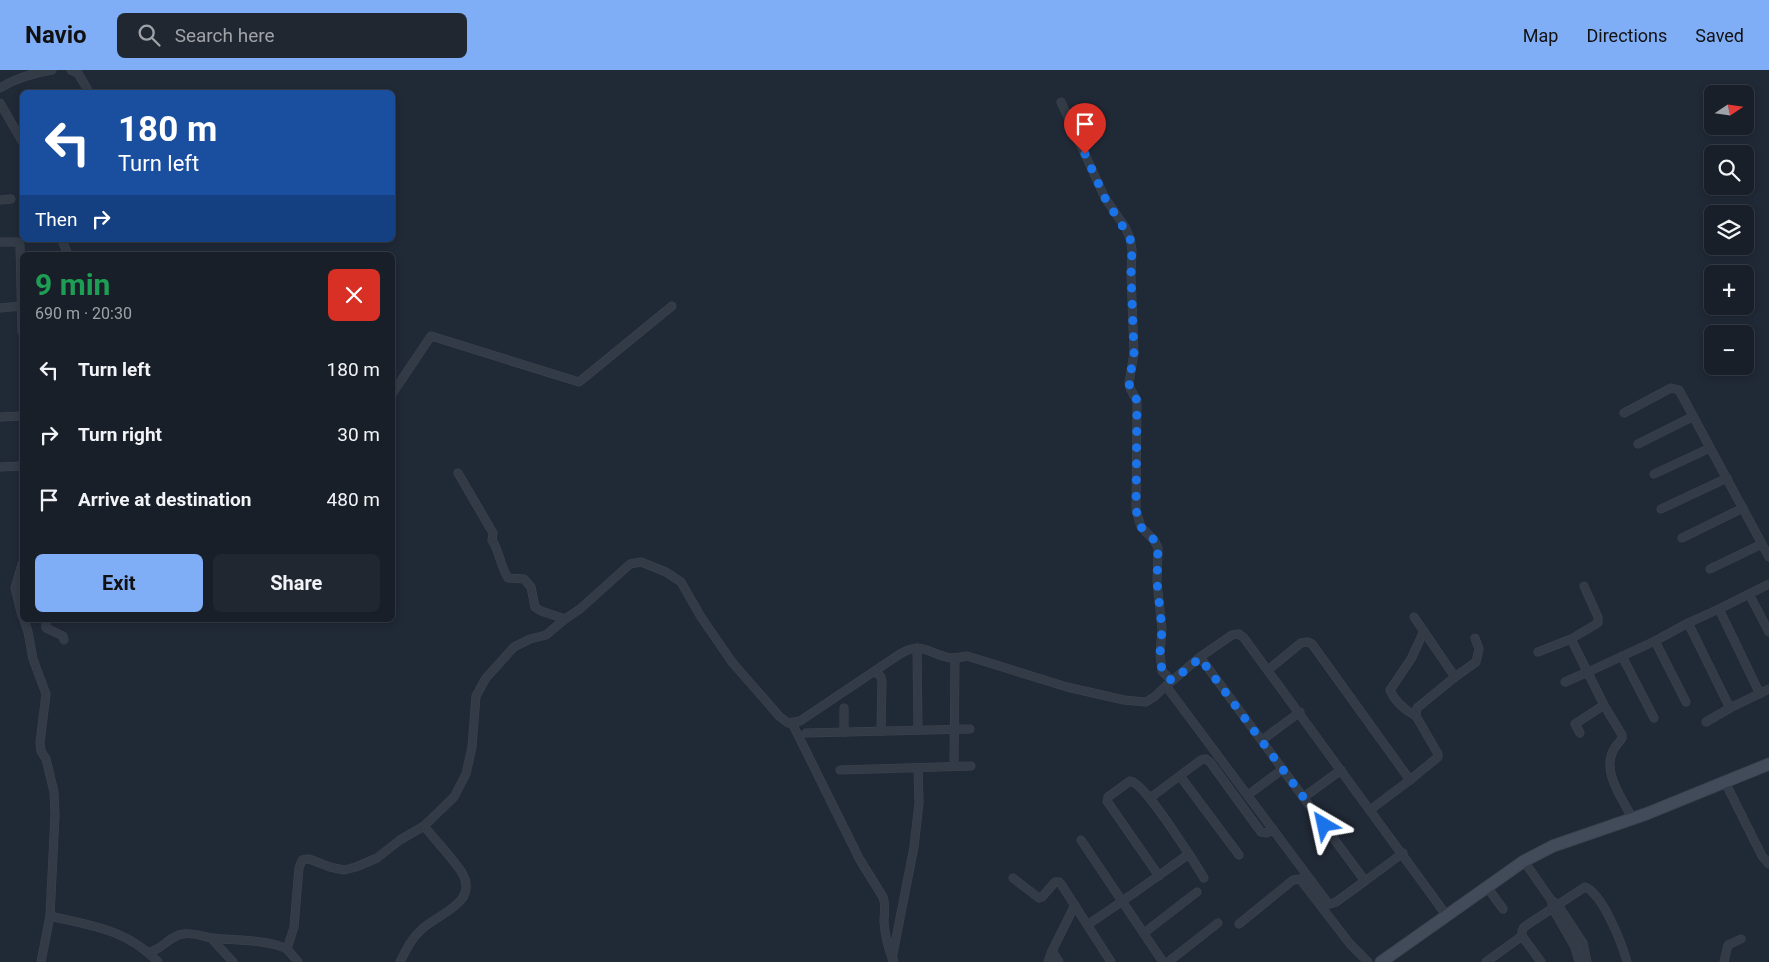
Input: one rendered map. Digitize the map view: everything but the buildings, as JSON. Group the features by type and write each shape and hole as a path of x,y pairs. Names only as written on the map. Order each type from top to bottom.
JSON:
{"street":[{"path":"0,88 10,81 52,70"},
{"path":"71,70 78,73 88,90"},
{"path":"1061,102 1105,198 1130,238 1132,250 1134,353 1129,383 1136,397 1137,404 1136,510 1141,527 1154,540 1158,548 1157,582 1162,629 1160,654 1162,671 1248,795 1329,904 1336,902 1402,853"},
{"path":"0,103 20,138"},
{"path":"0,200 11,199"},
{"path":"0,242 17,242 20,245 20,252"},
{"path":"0,308 20,306"},
{"path":"395,390 431,336 579,382 672,306"},
{"path":"1624,413 1671,388 1679,390 1769,557"},
{"path":"0,417 20,416"},
{"path":"1638,444 1692,417"},
{"path":"1654,474 1710,448"},
{"path":"0,467 20,466"},
{"path":"458,473 493,533 492,540 498,548 508,578 524,578 530,587 535,607 541,611 566,619"},
{"path":"1662,509 1727,478"},
{"path":"1682,538 1743,508"},
{"path":"1710,569 1762,544"},
{"path":"287,949 294,927 299,868 303,859 315,860 330,867 344,870 356,867 377,858 400,840 424,826 454,797 466,774 472,747 476,696 486,678 514,647 530,639 546,635 580,609 630,564 641,562 666,572 681,582 732,662 779,716 788,723 800,721 900,654 917,648 955,658 967,656 1067,688 1146,702 1200,658 1232,635 1239,634 1300,712 1447,916"},
{"path":"20,571 15,588 20,608"},
{"path":"1565,682 1655,641 1769,584"},
{"path":"1538,652 1571,638 1598,623 1598,618 1584,586"},
{"path":"1749,594 1769,632"},
{"path":"1719,609 1760,694"},
{"path":"1414,617 1456,677"},
{"path":"25,622 33,659 46,694 40,743 54,792 55,816 50,916 41,962"},
{"path":"46,622 46,628 63,636 64,640"},
{"path":"1688,623 1730,708"},
{"path":"1370,810 1438,757 1416,716 1400,705 1390,690 1412,659 1424,631"},
{"path":"1416,716 1417,708 1476,662 1480,649 1475,638"},
{"path":"1571,638 1604,705 1622,735 1622,738 1612,751 1610,771 1615,787 1632,818"},
{"path":"1655,641 1686,702"},
{"path":"1268,670 1301,643 1312,644 1410,780"},
{"path":"917,648 918,730"},
{"path":"1622,656 1654,718"},
{"path":"954,766 955,658"},
{"path":"1200,658 1365,881"},
{"path":"875,671 882,681 881,731"},
{"path":"1706,722 1769,689"},
{"path":"1580,733 1575,724 1604,705"},
{"path":"844,708 844,732"},
{"path":"1262,740 1300,712"},
{"path":"792,723 860,860 883,897 885,903 886,942 893,961"},
{"path":"806,733 970,729"},
{"path":"1150,798 1201,760 1206,759 1262,832 1267,833 1273,829"},
{"path":"1380,962 1524,861 1553,846 1632,818 1769,764"},
{"path":"840,770 971,766"},
{"path":"893,961 914,848 919,803 918,768"},
{"path":"1248,795 1283,769"},
{"path":"1304,797 1342,770"},
{"path":"1180,776 1239,855"},
{"path":"1159,876 1108,804 1107,799 1130,781 1136,782 1150,798 1204,878"},
{"path":"1725,782 1762,856 1769,864"},
{"path":"400,962 412,939 422,928 462,901 466,893 461,873 424,826"},
{"path":"1081,840 1163,962"},
{"path":"1087,925 1123,902 1189,854"},
{"path":"1524,861 1556,907 1587,962"},
{"path":"1013,878 1039,898 1055,882 1058,882 1111,962"},
{"path":"1240,924 1293,880 1298,878 1350,944 1368,962"},
{"path":"1488,887 1503,909"},
{"path":"1541,962 1522,936 1522,931 1585,887 1589,889 1616,929 1626,962"},
{"path":"1144,933 1197,892"},
{"path":"1048,962 1075,905"},
{"path":"50,916 112,932 137,943 158,962"},
{"path":"1168,962 1218,923"},
{"path":"149,952 157,950 181,934 195,934 211,938 275,944 287,949 298,962"},
{"path":"1486,962 1522,936"},
{"path":"211,938 233,962"},
{"path":"1724,962 1728,945 1741,939"},
{"path":"1579,945 1580,962"},
{"path":"1052,952 1060,962"}],"route":[{"path":"1085,154 1105,198 1125,227 1130,238 1132,250 1134,353 1129,383 1136,397 1137,404 1136,510 1141,527 1154,540 1158,548 1157,582 1162,629 1160,664 1162,671 1172,681 1200,658 1324,825"}]}
